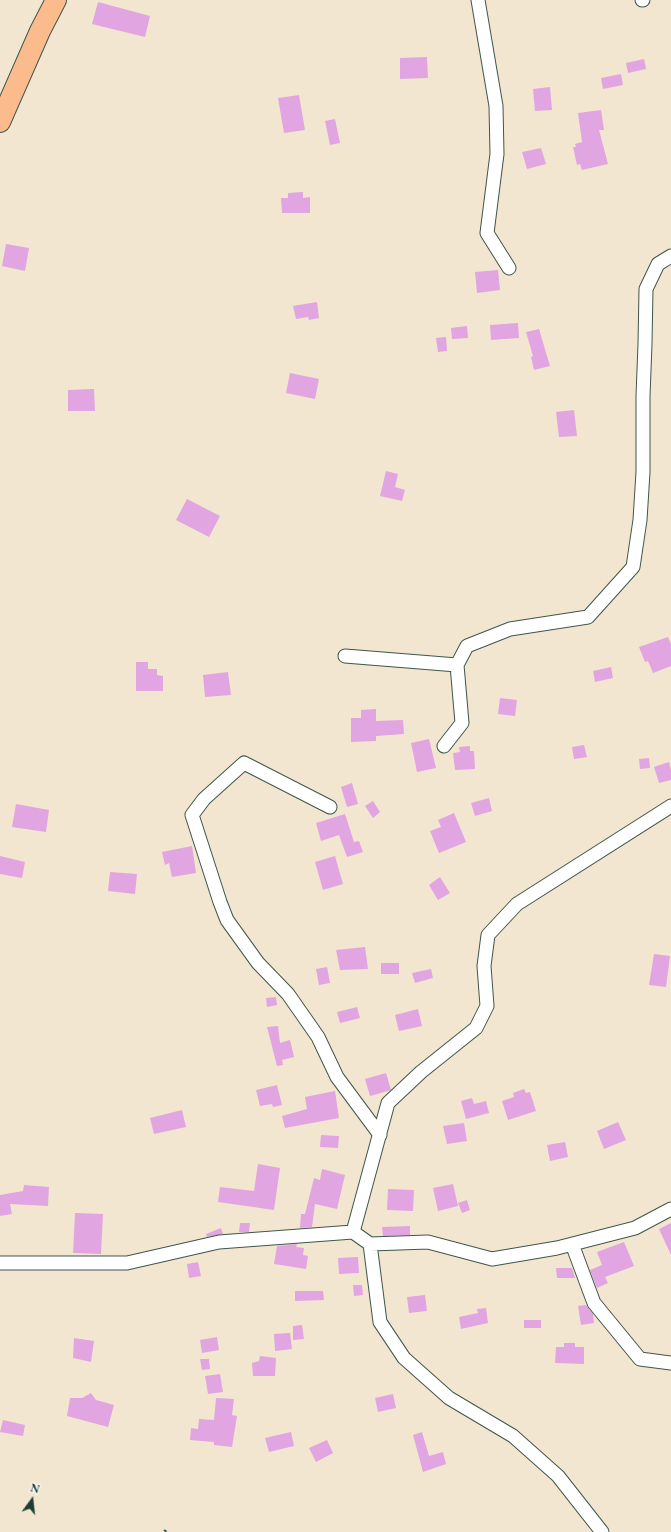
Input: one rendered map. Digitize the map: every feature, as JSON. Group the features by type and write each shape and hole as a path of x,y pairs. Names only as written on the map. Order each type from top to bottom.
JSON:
{"main road":[{"path":"0,122 40,31 56,0"}],"street":[{"path":"478,0 496,106 497,154 487,233 509,268"},
{"path":"444,746 462,723 457,665 467,646 510,629 588,617 633,567 640,520 643,472 642,396 646,344 646,289 658,264 671,256"},
{"path":"345,656 457,665"},
{"path":"330,807 244,763 204,799 192,815 227,920 258,963 288,994 318,1037 337,1077 380,1135"},
{"path":"353,1232 388,1103 421,1072 476,1028 487,1006 484,966 488,935 517,904 671,806"},
{"path":"0,1263 127,1263 219,1242 353,1232 370,1244 428,1242 492,1259 572,1244 635,1228 671,1210"},
{"path":"370,1244 380,1322 404,1358 449,1398 513,1436 553,1471 602,1532"},
{"path":"572,1244 594,1304 640,1359 671,1362"}],"building":[{"path":"98,2 150,16 145,37 92,24"},
{"path":"427,57 428,78 400,79 400,58"},
{"path":"644,59 646,69 628,73 626,63"},
{"path":"621,74 623,85 603,89 601,78"},
{"path":"550,87 552,110 535,111 533,89"},
{"path":"299,95 305,130 284,133 278,98"},
{"path":"601,110 604,130 599,130 608,164 582,170 580,164 577,165 573,147 576,147 575,144 582,142 578,113"},
{"path":"335,119 340,143 330,145 325,121"},
{"path":"541,148 546,164 527,169 522,152"},
{"path":"303,192 303,198 310,197 310,213 282,213 281,198 288,198 288,193"},
{"path":"6,244 29,248 25,271 2,266"},
{"path":"498,270 500,290 477,293 475,272"},
{"path":"317,302 319,318 309,320 308,317 296,319 293,306"},
{"path":"518,323 519,338 491,340 490,325"},
{"path":"467,326 468,338 452,339 451,328"},
{"path":"539,329 550,366 534,370 531,357 533,356 526,332"},
{"path":"446,337 447,351 438,352 436,338"},
{"path":"290,373 319,379 315,399 286,393"},
{"path":"94,389 95,411 68,411 68,390"},
{"path":"574,410 577,436 559,437 556,412"},
{"path":"386,471 398,474 395,487 405,490 402,501 380,496"},
{"path":"187,499 220,516 209,537 176,520"},
{"path":"668,637 671,644 671,666 653,673 648,661 645,662 639,647"},
{"path":"136,662 148,662 148,669 157,669 157,675 163,676 163,691 136,691"},
{"path":"611,667 613,678 595,682 593,671"},
{"path":"228,672 231,695 205,697 203,675"},
{"path":"500,698 517,700 515,716 498,714"},
{"path":"376,709 376,721 403,720 404,734 376,736 376,741 351,742 351,718 361,718 361,710"},
{"path":"429,739 436,768 417,772 411,743"},
{"path":"584,745 587,757 574,759 572,747"},
{"path":"470,746 470,751 474,751 475,769 455,770 453,753 460,752 459,747"},
{"path":"649,758 650,768 640,769 639,759"},
{"path":"669,762 671,780 659,783 654,767"},
{"path":"352,783 358,804 347,807 341,787"},
{"path":"489,798 492,811 475,816 471,803"},
{"path":"373,801 380,812 373,818 365,806"},
{"path":"16,804 49,810 46,832 12,827"},
{"path":"454,813 466,842 439,853 430,831 441,827 438,820"},
{"path":"345,814 354,842 359,841 363,852 347,857 339,835 321,841 316,823"},
{"path":"192,846 196,873 172,877 169,863 165,865 162,852"},
{"path":"0,856 25,862 22,878 0,874"},
{"path":"335,856 343,884 323,890 315,862"},
{"path":"110,872 137,874 135,894 108,891"},
{"path":"440,877 450,893 438,900 429,885"},
{"path":"365,947 368,969 340,970 336,950"},
{"path":"654,954 670,956 666,987 649,985"},
{"path":"381,963 399,963 399,974 381,974"},
{"path":"327,967 330,983 319,985 316,969"},
{"path":"431,969 433,978 415,983 412,973"},
{"path":"276,997 277,1005 267,1007 266,998"},
{"path":"357,1007 360,1018 340,1023 337,1012"},
{"path":"418,1009 422,1026 399,1031 395,1015"},
{"path":"278,1026 280,1043 290,1040 294,1057 282,1060 283,1065 277,1066 267,1027"},
{"path":"386,1073 391,1090 370,1096 365,1079"},
{"path":"277,1085 282,1105 273,1107 272,1104 260,1106 256,1090"},
{"path":"524,1089 526,1093 530,1092 536,1111 508,1120 502,1101 514,1097 513,1093"},
{"path":"335,1091 339,1118 285,1128 282,1116 307,1109 305,1097"},
{"path":"472,1098 474,1104 486,1101 489,1113 466,1119 461,1101"},
{"path":"182,1110 186,1127 154,1134 150,1118"},
{"path":"618,1122 626,1140 604,1149 597,1131"},
{"path":"464,1123 467,1141 447,1144 443,1126"},
{"path":"321,1135 339,1136 338,1148 320,1147"},
{"path":"565,1142 568,1157 550,1161 547,1145"},
{"path":"258,1164 280,1168 274,1210 218,1202 220,1187 254,1191"},
{"path":"322,1169 345,1175 337,1209 315,1204 312,1227 300,1228 301,1214 305,1214 314,1178 320,1180"},
{"path":"453,1184 458,1206 438,1211 433,1188"},
{"path":"24,1185 49,1187 48,1206 10,1204 12,1214 0,1216 0,1195 23,1191"},
{"path":"388,1189 414,1190 413,1211 387,1210"},
{"path":"467,1200 470,1210 462,1213 458,1203"},
{"path":"75,1213 103,1214 101,1254 73,1253"},
{"path":"240,1223 250,1223 249,1232 239,1232"},
{"path":"671,1223 671,1255 659,1229"},
{"path":"410,1226 410,1235 383,1236 382,1227"},
{"path":"221,1228 223,1234 207,1237 206,1234"},
{"path":"624,1242 634,1266 605,1277 608,1283 597,1288 590,1270 602,1265 597,1252"},
{"path":"297,1244 296,1247 304,1248 303,1255 308,1256 306,1269 274,1264 277,1246"},
{"path":"358,1257 359,1273 339,1274 338,1258"},
{"path":"198,1262 201,1276 189,1278 187,1264"},
{"path":"556,1268 572,1268 575,1278 557,1278"},
{"path":"353,1285 362,1285 363,1295 354,1296"},
{"path":"295,1291 323,1291 324,1300 295,1301"},
{"path":"425,1295 427,1311 409,1313 407,1297"},
{"path":"586,1305 593,1314 594,1323 581,1325 578,1306"},
{"path":"486,1308 488,1323 461,1329 459,1317 478,1313 477,1309"},
{"path":"524,1320 541,1320 541,1328 524,1328"},
{"path":"302,1325 304,1339 293,1340 293,1326"},
{"path":"290,1333 292,1349 275,1351 274,1334"},
{"path":"217,1337 219,1350 202,1353 200,1340"},
{"path":"74,1338 94,1341 91,1362 73,1358"},
{"path":"564,1343 575,1343 575,1347 584,1347 584,1364 555,1363 556,1347 564,1347"},
{"path":"260,1356 276,1358 275,1376 253,1376 252,1363 259,1361"},
{"path":"200,1359 209,1359 210,1369 202,1370"},
{"path":"220,1374 223,1392 208,1394 205,1376"},
{"path":"91,1393 96,1400 114,1405 108,1427 67,1416 70,1398 82,1398"},
{"path":"393,1394 396,1408 378,1412 375,1398"},
{"path":"216,1398 234,1399 232,1415 237,1416 232,1447 214,1445 214,1442 190,1440 191,1428 198,1429 199,1419 214,1420"},
{"path":"3,1420 25,1425 23,1436 0,1432"},
{"path":"291,1432 294,1446 269,1452 265,1438"},
{"path":"422,1432 429,1456 443,1452 446,1464 423,1472 413,1435"},
{"path":"327,1440 333,1453 316,1462 309,1448"}]}
